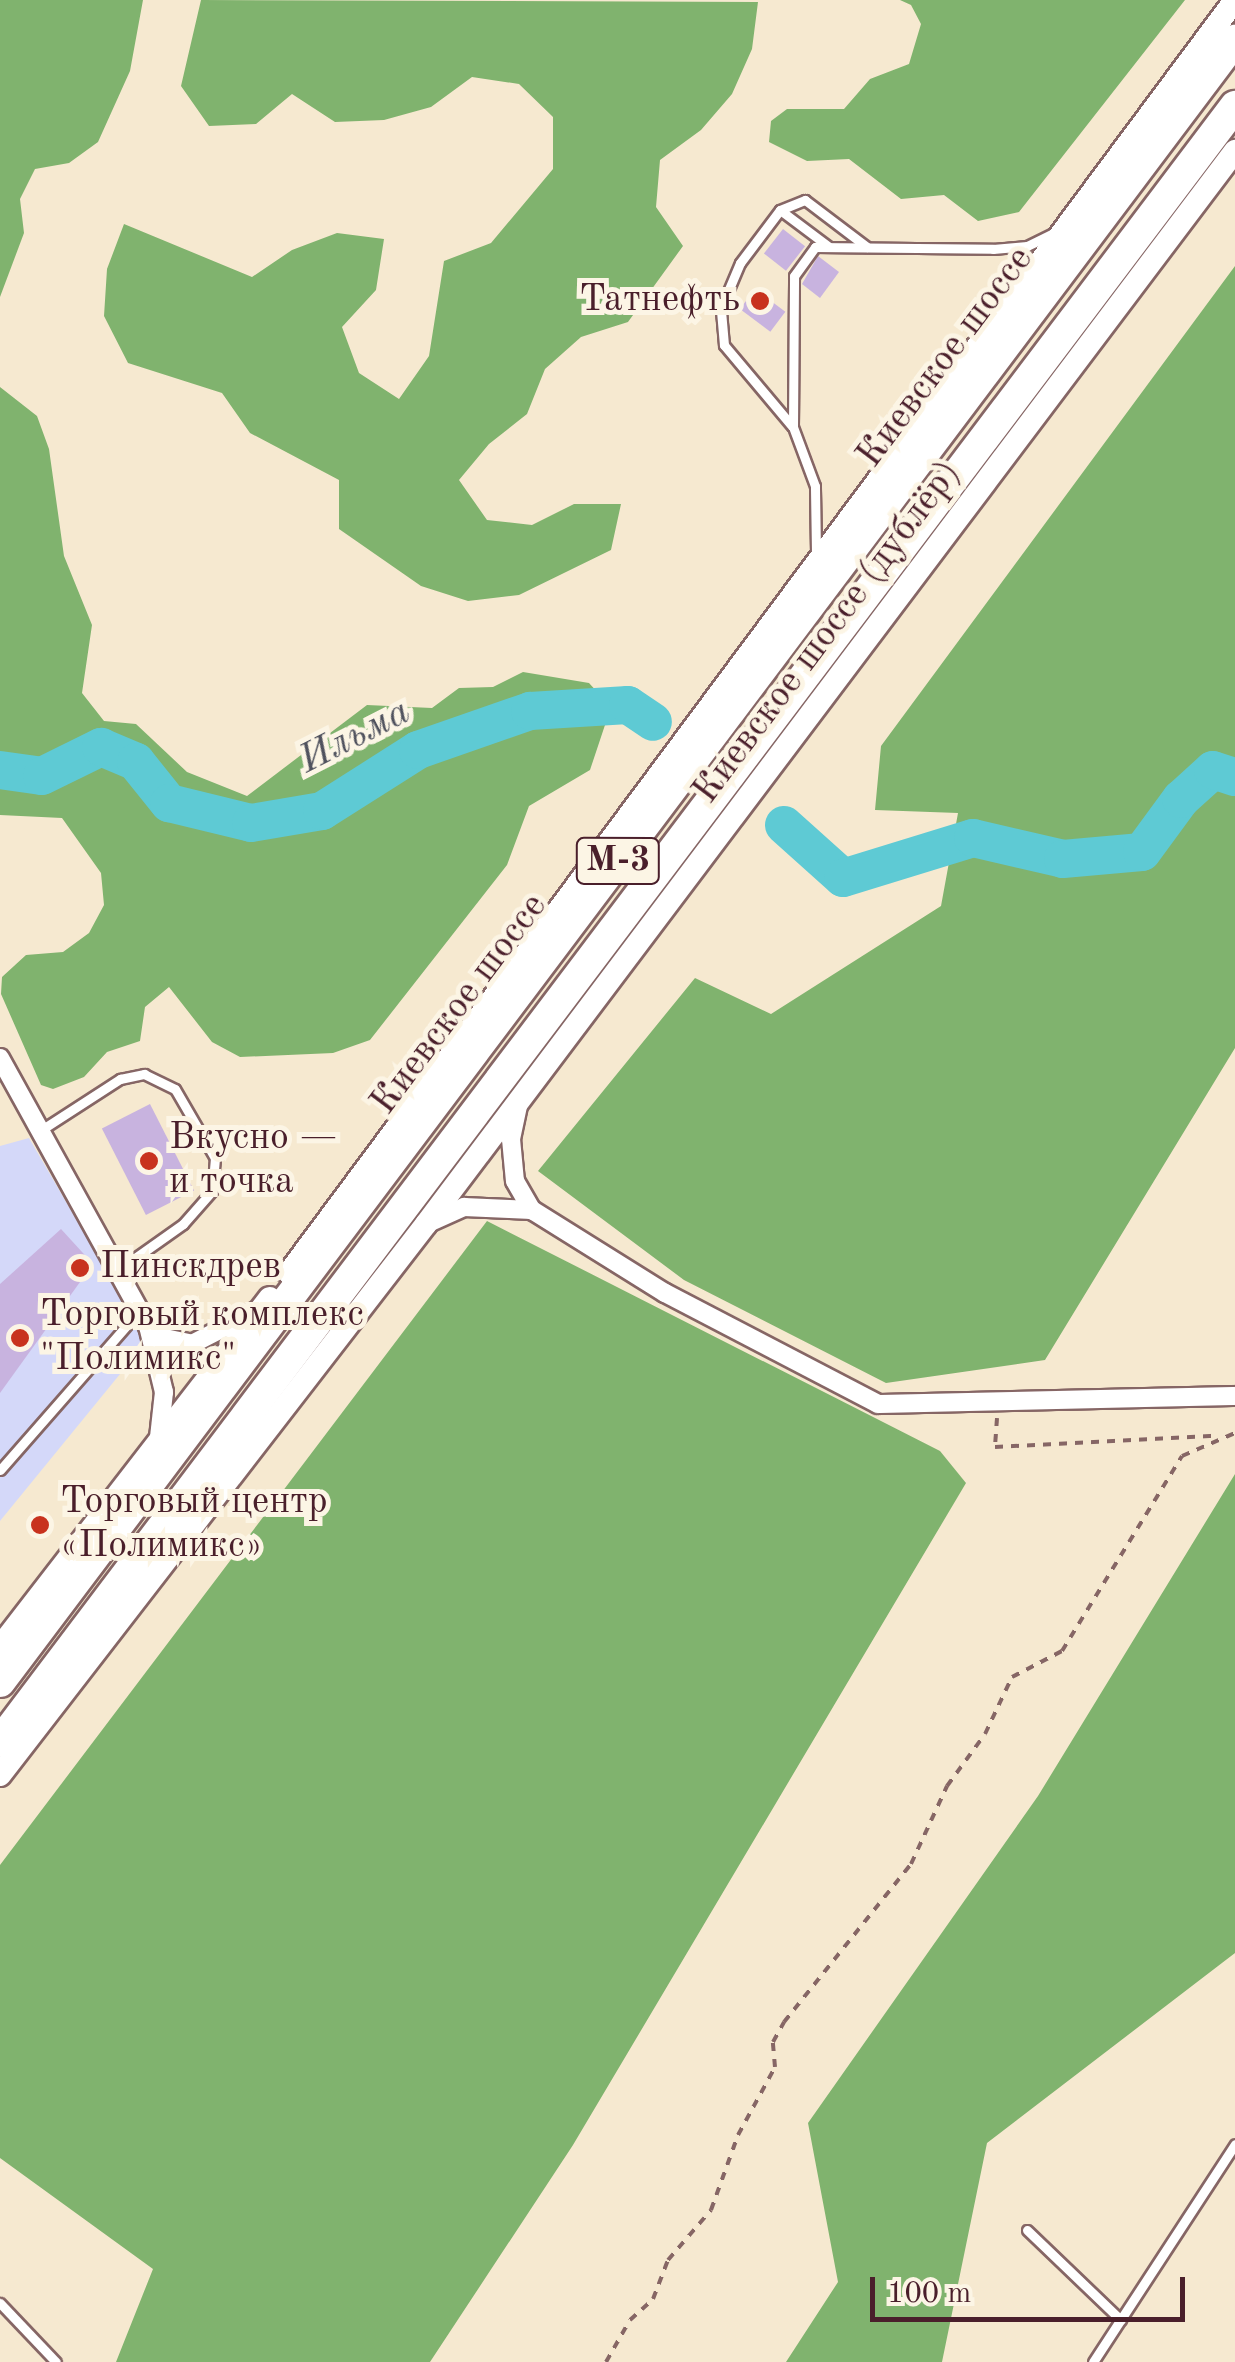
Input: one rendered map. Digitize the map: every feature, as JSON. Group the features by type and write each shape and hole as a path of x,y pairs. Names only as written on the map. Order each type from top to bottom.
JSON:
{"highway":[{"name":"Киевское шоссе","path":"0,1682 270,1313 1235,40"},
{"name":"Киевское шоссе","path":"0,1742 1235,106"}],"main road":[{"name":"Киевское шоссе (дублёр)","path":"270,1313 361,1176 1235,0"},
{"name":"Киевское шоссе (дублёр)","path":"0,1776 426,1224 1235,151"},
{"path":"0,1648 155,1447 270,1313"}],"street":[{"path":"0,1058 143,1319 164,1392 155,1447"},
{"path":"518,1102 511,1139 515,1181 532,1210 665,1293 878,1404 1235,1396"},
{"path":"426,1224 464,1207 532,1210"},
{"path":"143,1319 160,1337 192,1344 270,1313"}],"lane":[{"path":"814,568 821,526 815,486 793,427 719,331 740,263 780,210 793,200 811,202 869,248"},
{"path":"780,210 830,247"},
{"path":"793,427 794,276 815,246 1028,246 1066,227"},
{"path":"38,1132 120,1079 144,1074 176,1088 216,1158 212,1191 183,1224 116,1271"},
{"path":"0,1470 143,1319"},
{"path":"1094,2362 1235,2144"},
{"path":"1028,2230 1121,2320"},
{"path":"0,2303 56,2362"}],"path":[{"path":"999,1403 994,1447 1235,1433"},
{"path":"606,2362 630,2320 653,2299 668,2260 711,2210 738,2135 775,2067 772,2042 784,2022 911,1864 947,1786 986,1734 1012,1678 1062,1650 1182,1456 1220,1435"}],"shaded area":[{"path":"29,1138 147,1341 0,1521 0,1146"}],"green space":[{"path":"0,0 143,0 130,71 98,142 69,163 35,169 20,199 24,233 0,297"},
{"path":"201,0 758,2 752,49 732,94 701,130 660,160 656,207 683,246 628,322 581,337 545,369 527,414 489,444 459,480 487,520 532,525 574,504 621,504 611,550 519,595 468,601 421,586 339,529 339,480 250,433 222,393 128,363 104,316 107,269 124,224 252,277 292,250 337,233 384,239 376,290 342,327 359,373 399,399 429,356 444,261 491,243 553,169 553,117 519,84 472,77 431,107 384,120 335,122 292,94 256,124 209,126 181,86"},
{"path":"900,0 1185,0 1019,212 978,221 944,195 901,199 849,159 807,161 769,142 771,121 787,109 844,109 870,79 909,64 921,24 911,5"},
{"path":"1235,266 1235,1048 1045,1360 886,1383 684,1280 538,1171 695,978 771,1014 941,906 958,813 875,810 881,746"},
{"path":"0,387 37,416 49,449 64,556 92,625 82,693 104,721 136,724 187,772 247,796 367,705 432,708 459,688 493,687 523,672 589,683 611,707 590,770 529,806 507,865 370,1040 333,1053 240,1057 212,1042 169,987 145,1007 140,1041 107,1052 84,1077 53,1089 41,1085 1,994 2,977 26,955 63,952 89,933 104,905 101,873 62,818 0,815"},
{"path":"487,1221 940,1451 966,1483 573,2145 430,2362 116,2362 153,2269 0,2158 0,1865"},
{"path":"1235,1474 1235,1953 987,2143 942,2362 786,2362 838,2282 808,2123 1038,1796"}],"building":[{"path":"783,229 805,246 786,271 764,253"},
{"path":"818,256 839,272 820,298 802,284"},
{"path":"755,289 785,312 770,332 740,309"},
{"path":"150,1104 194,1190 146,1215 102,1129"},
{"name":"Торговый комплекс \"Полимикс\"","path":"61,1229 93,1264 0,1393 0,1284"}],"waterway":[{"name":"Ильма","path":"0,770 42,776 101,747 136,762 169,803 251,823 322,811 418,750 530,711 628,705 653,722"},
{"name":"Ильма","path":"784,825 843,878 973,838 1063,859 1142,852 1181,799 1213,770 1235,777"}],"place":[{"name":"Татнефть","path":"760,301"},
{"name":"Вкусно — и точка","path":"149,1161"},
{"name":"Пинскдрев","path":"80,1268"},
{"name":"Торговый комплекс \"Полимикс\"","path":"20,1338"},
{"name":"Торговый центр «Полимикс»","path":"40,1525"}]}
